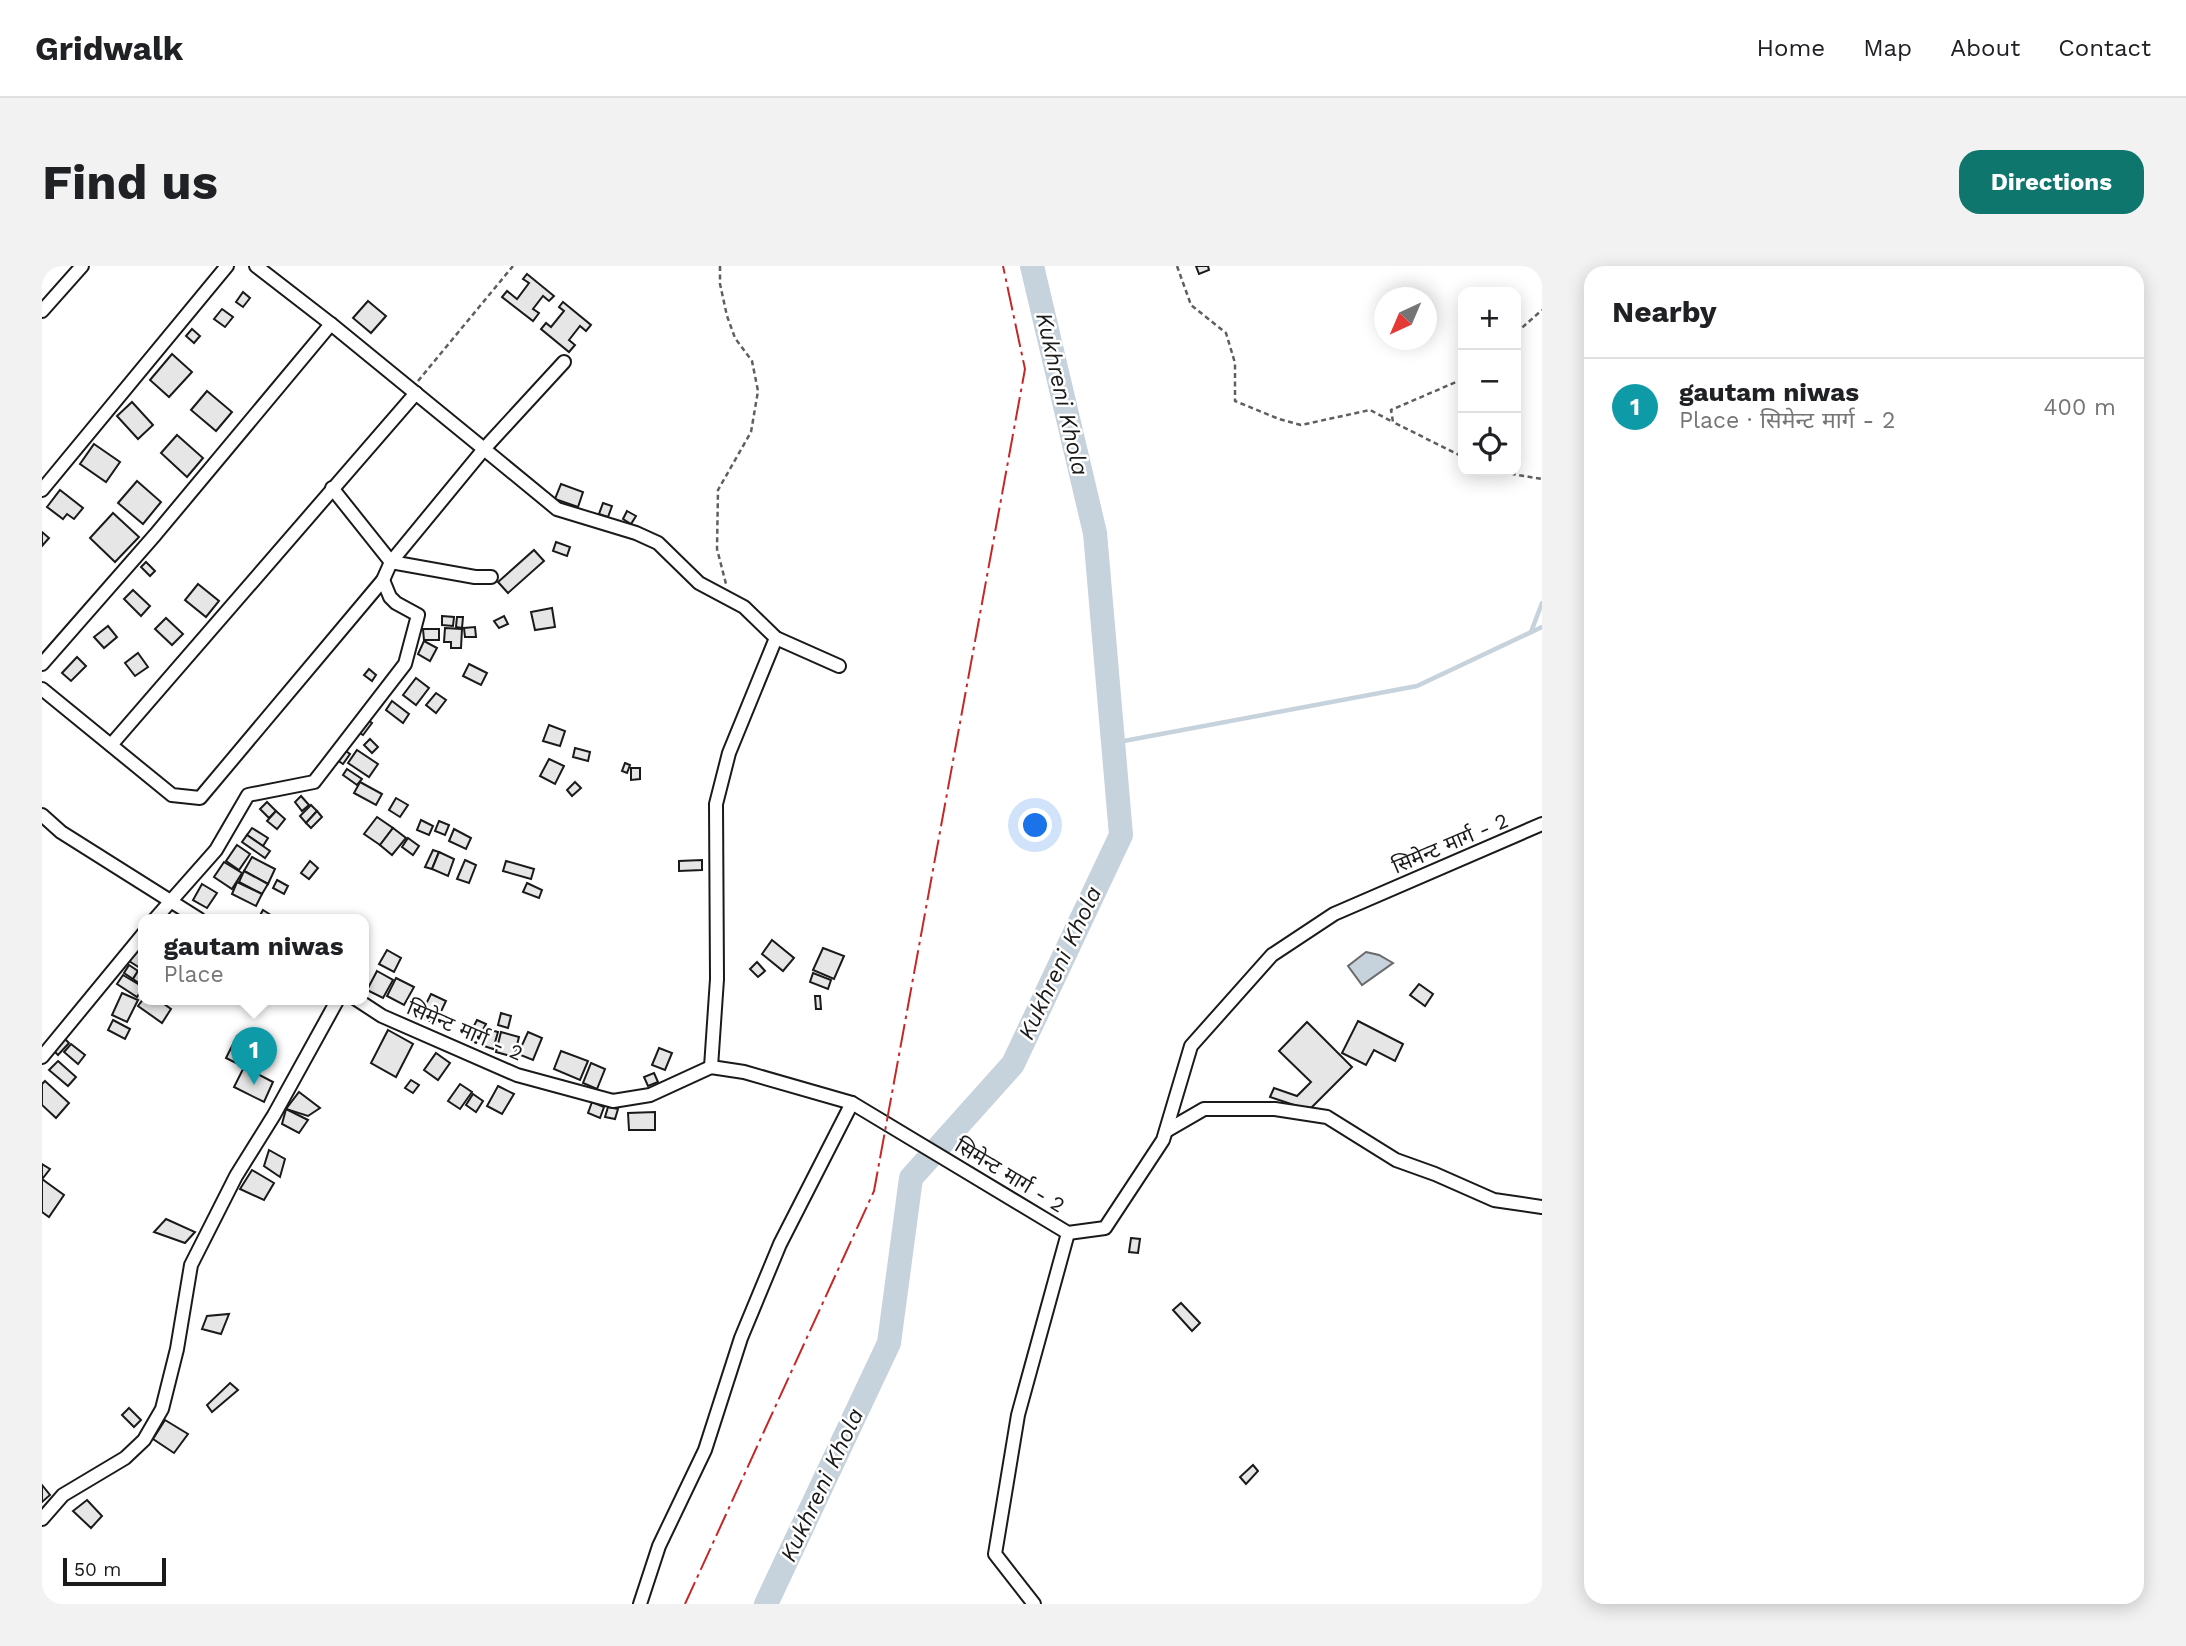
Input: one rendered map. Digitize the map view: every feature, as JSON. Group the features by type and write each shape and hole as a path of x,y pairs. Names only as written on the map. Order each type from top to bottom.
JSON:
{"street":[{"path":"42,311 82,266"},
{"path":"42,490 227,266"},
{"path":"256,266 557,509 636,533 658,543 699,583 744,607 776,638 839,666"},
{"path":"42,664 155,535 331,324"},
{"path":"42,690 172,796 200,798 383,580 391,562 484,449 564,362"},
{"path":"111,745 414,391"},
{"path":"332,488 391,562 475,577 491,577"},
{"path":"159,914 216,850 248,794 314,782 405,664 418,615 390,597 383,580"},
{"path":"711,1067 717,979 716,804 729,754 776,638"},
{"path":"42,815 61,832 191,914"},
{"name":"सिमेन्ट मार्ग - 2","path":"365,1005 382,1016 517,1075 613,1101 650,1095 711,1067 744,1072 852,1103 1068,1233 1105,1227 1163,1140 1191,1046 1272,956 1334,914 1542,824"},
{"path":"42,1057 138,940"},
{"path":"42,1519 63,1495 125,1458 144,1440 162,1409 177,1349 191,1265 236,1176 274,1115 335,1005"},
{"path":"640,1604 659,1546 705,1450 741,1338 780,1244 852,1103"},
{"path":"1166,1131 1204,1109 1275,1109 1327,1117 1396,1160 1493,1200 1542,1207"},
{"path":"1034,1604 995,1554 1018,1415 1068,1233"}],"path":[{"path":"414,391 513,266"},
{"path":"720,266 724,304 735,338 752,361 758,391 751,432 718,490 717,549 725,577 727,598"},
{"path":"1177,266 1191,305 1226,333 1235,363 1236,401 1301,425 1370,410 1458,454"},
{"path":"1521,329 1542,310"},
{"path":"1393,422 1391,410 1458,382"},
{"path":"1521,476 1542,479"}],"shaded area":[{"path":"1366,952 1379,955 1393,963 1362,985 1348,966"}],"building":[{"path":"1196,266 1208,266 1209,270 1199,274"},
{"path":"527,274 554,296 549,301 543,296 533,309 539,313 533,321 502,297 507,291 517,299 529,283 523,279"},
{"path":"243,292 250,298 243,307 236,302"},
{"path":"368,301 386,316 371,333 353,318"},
{"path":"563,302 591,325 586,331 580,326 569,340 575,345 569,352 541,329 546,323 551,327 564,311 559,307"},
{"path":"222,309 233,317 225,327 214,319"},
{"path":"192,329 200,336 194,343 186,336"},
{"path":"172,354 192,372 169,397 150,380"},
{"path":"207,391 232,412 216,431 191,410"},
{"path":"132,402 153,425 138,439 117,416"},
{"path":"177,435 203,458 187,477 161,453"},
{"path":"94,444 120,462 106,482 80,464"},
{"path":"137,481 161,502 143,524 118,503"},
{"path":"561,484 583,492 578,507 555,499"},
{"path":"60,490 83,508 74,519 67,514 63,519 47,507"},
{"path":"603,503 612,506 608,517 599,514"},
{"path":"627,511 636,516 631,524 623,519"},
{"path":"113,513 139,537 115,562 90,538"},
{"path":"42,532 49,538 42,546"},
{"path":"556,542 570,547 567,556 553,551"},
{"path":"534,550 544,561 508,593 498,582"},
{"path":"146,562 155,571 150,576 141,567"},
{"path":"198,584 219,601 206,617 185,600"},
{"path":"133,590 150,606 141,616 124,599"},
{"path":"552,608 555,627 535,630 531,612"},
{"path":"442,616 454,617 453,626 442,625"},
{"path":"504,616 508,624 499,628 494,621"},
{"path":"457,617 463,617 462,628 456,627"},
{"path":"166,618 183,634 172,645 155,629"},
{"path":"108,626 117,637 104,648 94,637"},
{"path":"475,627 476,637 465,637 464,628"},
{"path":"445,628 462,629 461,648 451,648 451,642 444,642"},
{"path":"423,629 439,629 439,640 424,640"},
{"path":"424,641 437,648 430,661 418,654"},
{"path":"138,653 148,667 135,676 125,663"},
{"path":"77,657 86,666 71,681 62,673"},
{"path":"469,664 487,673 481,685 463,676"},
{"path":"369,669 376,675 372,681 364,675"},
{"path":"416,678 429,688 416,705 403,695"},
{"path":"436,693 446,700 436,713 426,705"},
{"path":"392,701 409,714 403,723 386,710"},
{"path":"365,718 372,723 363,735 356,731"},
{"path":"549,725 565,731 560,746 543,741"},
{"path":"370,739 378,747 372,753 364,745"},
{"path":"575,748 590,752 588,761 573,757"},
{"path":"343,749 350,754 343,764 337,760"},
{"path":"357,750 378,764 369,777 348,763"},
{"path":"549,759 564,766 555,784 540,776"},
{"path":"625,763 630,765 627,773 622,771"},
{"path":"631,768 640,768 640,779 631,780"},
{"path":"347,769 362,779 357,785 343,775"},
{"path":"360,782 382,794 376,805 354,793"},
{"path":"575,782 581,788 572,796 567,790"},
{"path":"301,796 309,805 302,811 295,802"},
{"path":"396,798 408,805 400,817 389,810"},
{"path":"267,802 276,811 269,818 260,809"},
{"path":"311,805 317,811 306,823 300,816"},
{"path":"276,811 285,819 277,829 267,821"},
{"path":"317,811 322,817 311,828 306,823"},
{"path":"377,817 393,828 380,845 364,834"},
{"path":"421,820 433,826 429,835 417,830"},
{"path":"439,821 449,825 445,835 435,831"},
{"path":"252,828 268,838 263,846 247,835"},
{"path":"393,828 406,838 392,855 380,845"},
{"path":"454,829 471,838 466,849 449,841"},
{"path":"247,835 270,851 265,858 242,842"},
{"path":"408,838 419,846 413,855 402,847"},
{"path":"237,845 250,854 239,870 226,861"},
{"path":"433,850 439,852 432,869 425,867"},
{"path":"439,852 454,859 448,876 432,869"},
{"path":"252,857 275,869 268,884 244,871"},
{"path":"465,860 476,865 469,883 457,879"},
{"path":"702,860 702,870 679,871 679,861"},
{"path":"310,861 318,868 309,879 301,873"},
{"path":"506,861 534,869 531,879 503,871"},
{"path":"224,862 242,873 232,889 214,877"},
{"path":"244,871 268,884 262,894 239,882"},
{"path":"277,880 288,886 284,894 273,888"},
{"path":"237,882 262,894 256,906 232,894"},
{"path":"527,883 542,890 539,898 523,892"},
{"path":"202,884 217,893 207,908 193,900"},
{"path":"772,940 794,958 783,971 762,954"},
{"path":"823,948 844,956 834,979 813,970"},
{"path":"387,950 401,958 394,972 379,964"},
{"path":"136,951 138,952 138,967 129,961"},
{"path":"757,962 765,971 758,977 750,969"},
{"path":"129,965 138,971 133,979 124,973"},
{"path":"377,971 393,980 383,998 369,991"},
{"path":"813,973 831,980 828,989 810,982"},
{"path":"123,975 138,984 138,995 137,997 117,984"},
{"path":"396,978 414,987 404,1005 387,996"},
{"path":"1419,984 1433,994 1425,1006 1410,995"},
{"path":"122,993 138,1000 127,1022 112,1015"},
{"path":"431,994 446,1001 435,1024 420,1016"},
{"path":"815,996 820,996 821,1009 816,1009"},
{"path":"165,1005 171,1009 162,1023 138,1006"},
{"path":"501,1013 511,1016 508,1028 498,1025"},
{"path":"113,1020 130,1029 125,1039 108,1030"},
{"path":"477,1020 486,1024 476,1043 467,1039"},
{"path":"1358,1021 1403,1044 1395,1061 1374,1050 1366,1065 1342,1053"},
{"path":"1307,1022 1352,1067 1309,1110 1270,1097 1274,1088 1297,1096 1311,1082 1279,1051"},
{"path":"486,1029 498,1032 493,1049 481,1045"},
{"path":"388,1030 413,1044 396,1077 371,1063"},
{"path":"501,1032 519,1037 514,1057 496,1052"},
{"path":"528,1032 542,1038 533,1060 518,1054"},
{"path":"237,1036 255,1045 244,1067 226,1058"},
{"path":"63,1037 69,1043 58,1055 52,1049"},
{"path":"71,1044 85,1055 78,1064 64,1052"},
{"path":"659,1048 672,1053 665,1070 652,1065"},
{"path":"561,1051 588,1061 580,1080 554,1069"},
{"path":"436,1053 450,1063 438,1080 424,1070"},
{"path":"58,1061 76,1077 68,1086 49,1070"},
{"path":"591,1063 605,1069 597,1089 583,1083"},
{"path":"244,1067 273,1082 264,1102 234,1087"},
{"path":"654,1073 658,1082 648,1086 644,1077"},
{"path":"411,1080 419,1085 413,1093 405,1088"},
{"path":"45,1081 69,1103 56,1118 42,1105 42,1084"},
{"path":"460,1084 472,1092 460,1109 448,1101"},
{"path":"498,1086 514,1094 502,1114 487,1106"},
{"path":"299,1092 320,1108 308,1116 286,1109"},
{"path":"473,1094 483,1101 476,1112 466,1105"},
{"path":"592,1102 604,1107 600,1118 588,1113"},
{"path":"608,1107 618,1109 615,1119 605,1117"},
{"path":"286,1109 308,1120 299,1133 282,1124"},
{"path":"655,1112 655,1130 629,1130 628,1113"},
{"path":"269,1150 285,1159 280,1177 264,1166"},
{"path":"42,1164 50,1169 43,1178 42,1177"},
{"path":"252,1170 274,1183 264,1200 240,1189"},
{"path":"42,1179 64,1195 49,1217 42,1212"},
{"path":"166,1219 195,1232 185,1243 154,1232"},
{"path":"1131,1238 1140,1239 1138,1253 1129,1252"},
{"path":"1181,1303 1200,1323 1192,1331 1173,1310"},
{"path":"229,1314 221,1334 202,1329 207,1316"},
{"path":"230,1383 238,1390 212,1412 207,1405"},
{"path":"129,1408 141,1420 134,1427 122,1415"},
{"path":"165,1420 188,1434 174,1453 153,1439"},
{"path":"1253,1465 1258,1471 1246,1484 1240,1477"},
{"path":"42,1485 50,1495 42,1502"},
{"path":"87,1500 102,1516 91,1528 73,1511"}],"waterway":[{"name":"Kukhreni Khola","path":"766,1604 889,1343 911,1178 1013,1064 1121,835 1095,533 1032,266"},
{"path":"1531,632 1542,603"},
{"path":"1113,743 1417,686 1542,627"}],"power":[{"path":"685,1604 874,1191 1025,369 1003,266"}],"place":[{"name":"gautam niwas","path":"254,1085"}]}
